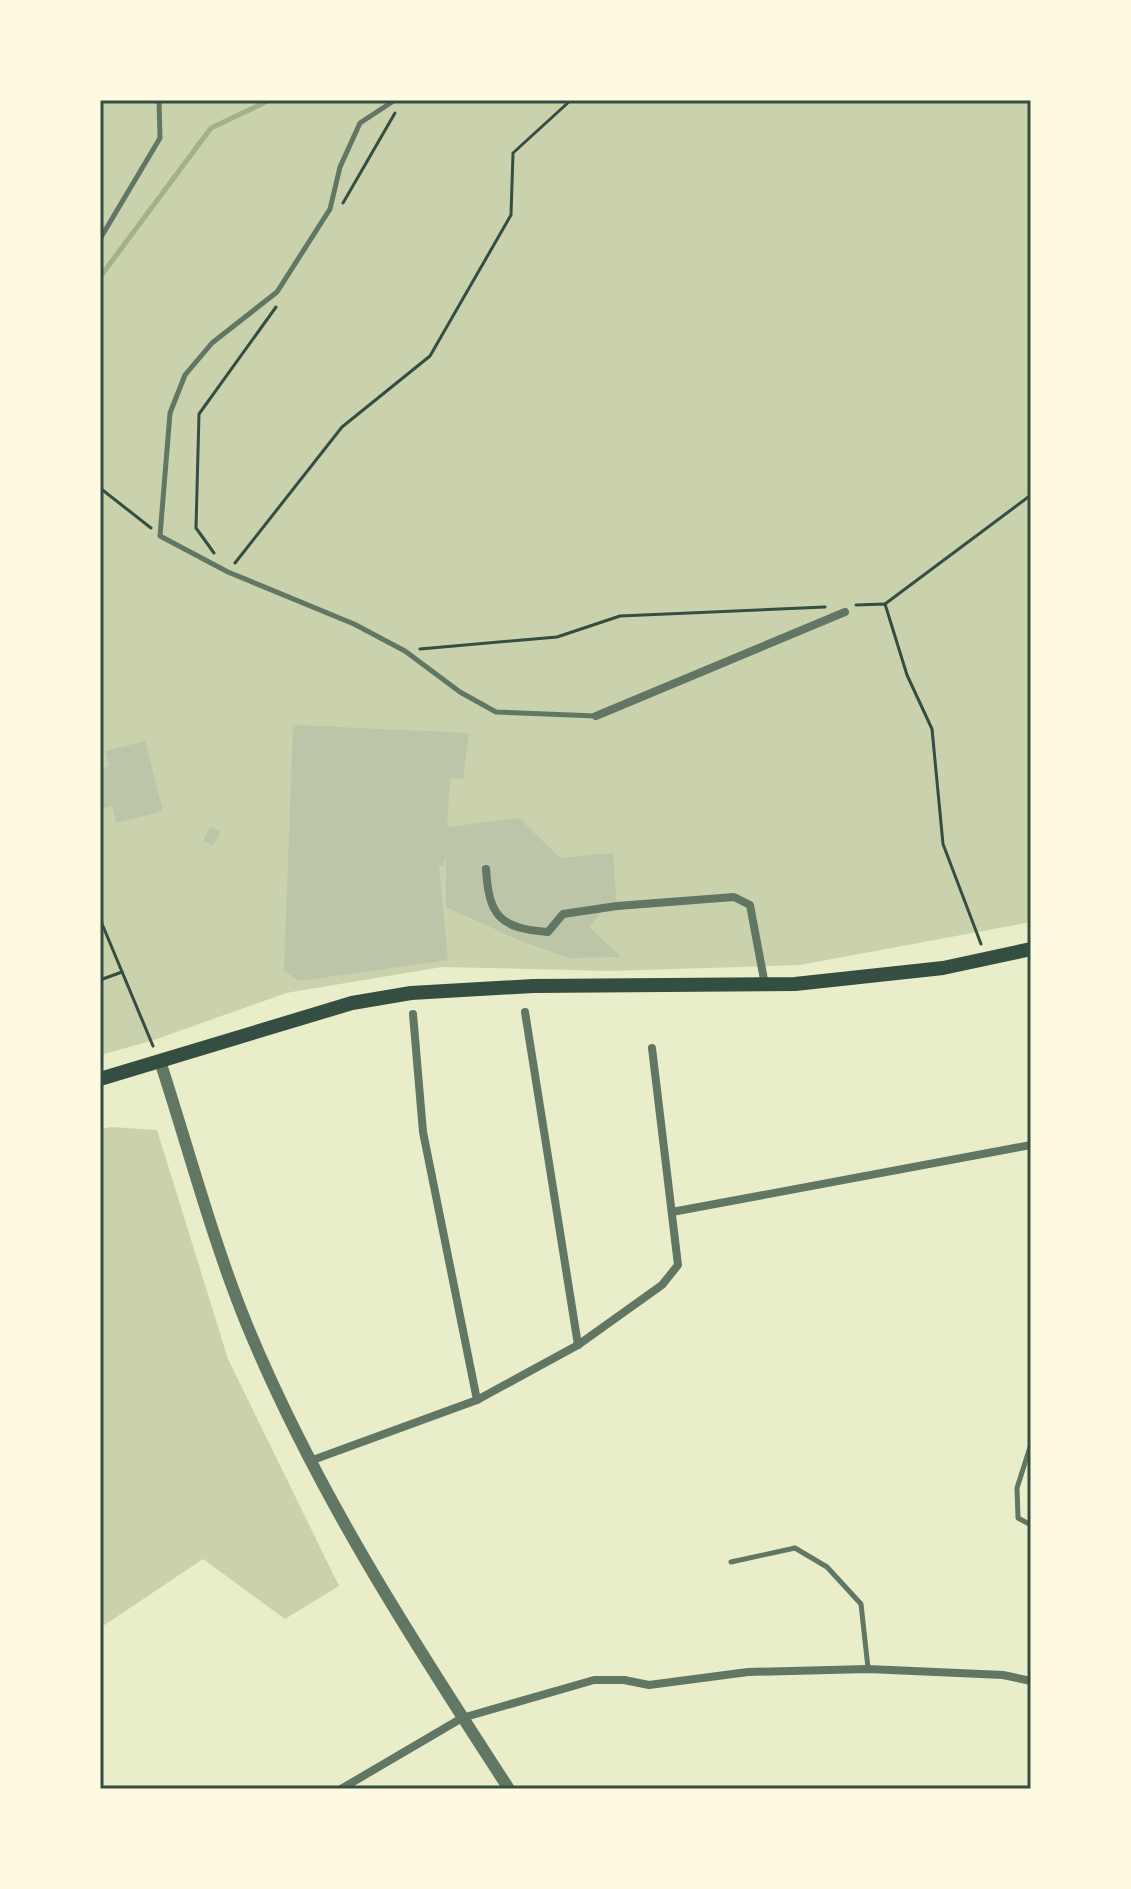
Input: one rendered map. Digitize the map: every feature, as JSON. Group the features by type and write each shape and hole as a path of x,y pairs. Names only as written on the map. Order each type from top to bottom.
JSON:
{"main road":[{"path":"100,1079 352,1003 411,993 533,986 765,985 943,968 1031,949"}],"street":[{"path":"596,716 845,612"},
{"path":"486,869 488,899 493,912 518,929 548,932 563,914 603,908 734,897 750,905 765,985"},
{"path":"525,1012 578,1345"},
{"path":"413,1014 423,1132 477,1400"},
{"path":"310,1461 477,1400 578,1345 662,1285 678,1265 652,1048"},
{"path":"160,1061 246,1324 310,1461 346,1528 509,1789"},
{"path":"672,1212 1031,1145"},
{"path":"341,1789 462,1718 594,1680 624,1680 649,1685 748,1672 868,1669 1003,1675 1031,1681"}],"lane":[{"path":"100,239 160,138 159,100"},
{"path":"395,100 360,123 340,167 330,209 277,292 212,343 185,375 170,413 160,536 228,572 354,624 405,651 460,692 496,712 596,716"},
{"path":"1031,1444 1017,1488 1018,1518 1031,1525"},
{"path":"731,1562 795,1548 827,1567 861,1604 868,1669"}],"path":[{"path":"279,302 199,414 196,528 228,572 342,427 430,356 511,215 513,153 571,100"},
{"path":"338,212 400,108"},
{"path":"100,488 160,536"},
{"path":"885,604 1031,495"},
{"path":"100,919 160,1061"},
{"path":"100,980 122,972"}],"green space":[{"path":"100,100 1031,100 1031,922 800,965 610,971 442,967 286,993 151,1041 100,1055"},
{"path":"100,1129 157,1130 228,1359 339,1586 285,1619 203,1559 100,1628"}],"building":[{"path":"293,725 469,733 463,779 450,778 447,827 519,818 560,858 613,853 617,909 603,910 589,927 621,957 569,958 521,941 446,907 446,858 443,866 439,866 448,960 299,981 284,971"},
{"path":"145,741 163,811 116,823 112,806 100,809 100,769 109,766 105,751"},
{"path":"210,827 221,832 213,845 203,841"}],"waterway":[{"path":"100,277 211,128 270,100"}]}
